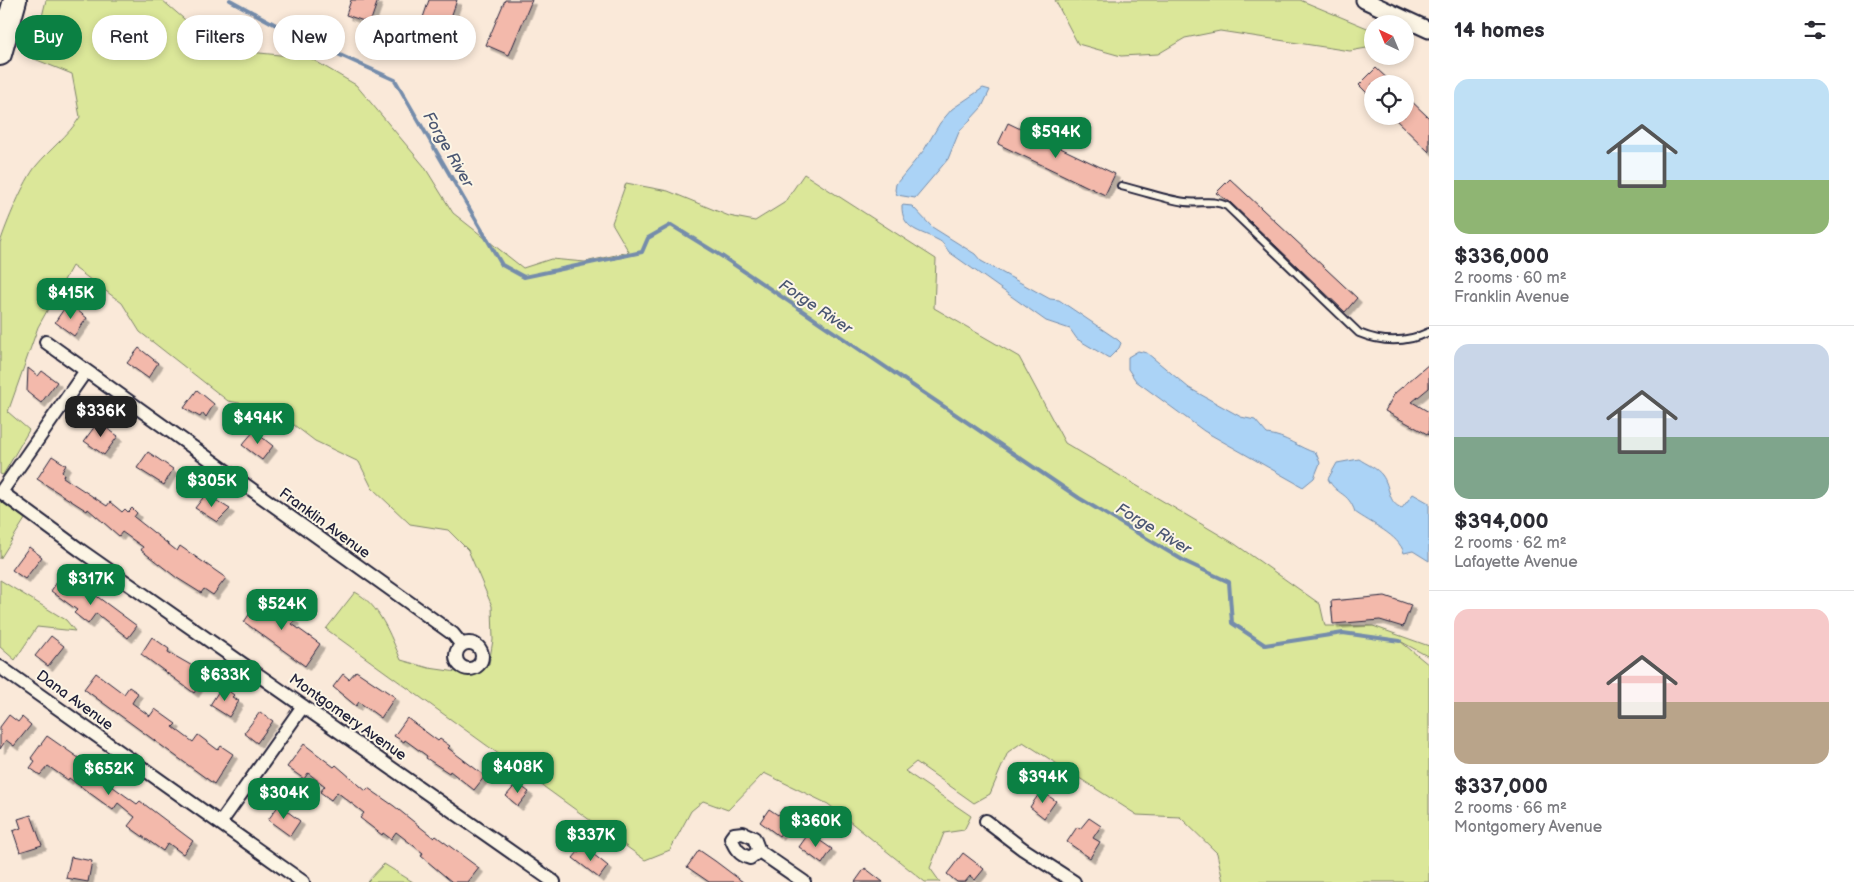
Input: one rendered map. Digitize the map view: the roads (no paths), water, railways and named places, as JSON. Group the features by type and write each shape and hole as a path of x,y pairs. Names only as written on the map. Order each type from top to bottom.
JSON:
{"highway":[{"path":"0,54 15,0"}],"street":[{"path":"1364,0 1429,30"},
{"name":"Franklin Avenue","path":"46,342 85,372 452,634 462,644"},
{"name":"Montgomery Avenue","path":"85,372 1,492 554,882"},
{"name":"Dana Avenue","path":"0,667 303,882"},
{"path":"221,822 303,706"},
{"path":"986,821 1023,849 1074,882"},
{"path":"759,851 804,882"}],"lane":[{"path":"1121,186 1175,200 1217,202 1227,206 1359,333 1372,338 1405,341 1429,332"}],"water":[{"path":"983,88 990,90 982,107 959,132 948,159 915,198 897,195 895,190 896,184 924,150 940,123 952,109"},
{"path":"902,205 912,206 932,227 975,254 981,261 1050,299 1059,300 1118,340 1121,343 1119,348 1109,358 1077,339 1070,329 1046,321 949,252 940,241 908,225"},
{"path":"1138,351 1147,353 1189,388 1241,417 1255,420 1267,434 1280,437 1316,453 1320,463 1314,478 1303,487 1204,431 1136,381 1128,369 1128,357"},
{"path":"1359,459 1382,475 1391,499 1397,506 1402,508 1413,494 1429,503 1429,561 1413,551 1404,553 1390,535 1355,512 1349,500 1331,484 1328,479 1337,463"}],"waterway":[{"name":"Forge River","path":"230,0 287,31 395,80 502,265 524,277 642,252 648,238 671,225 723,257 1079,498 1186,562 1229,582 1232,623 1265,645 1343,633 1400,641"}]}
